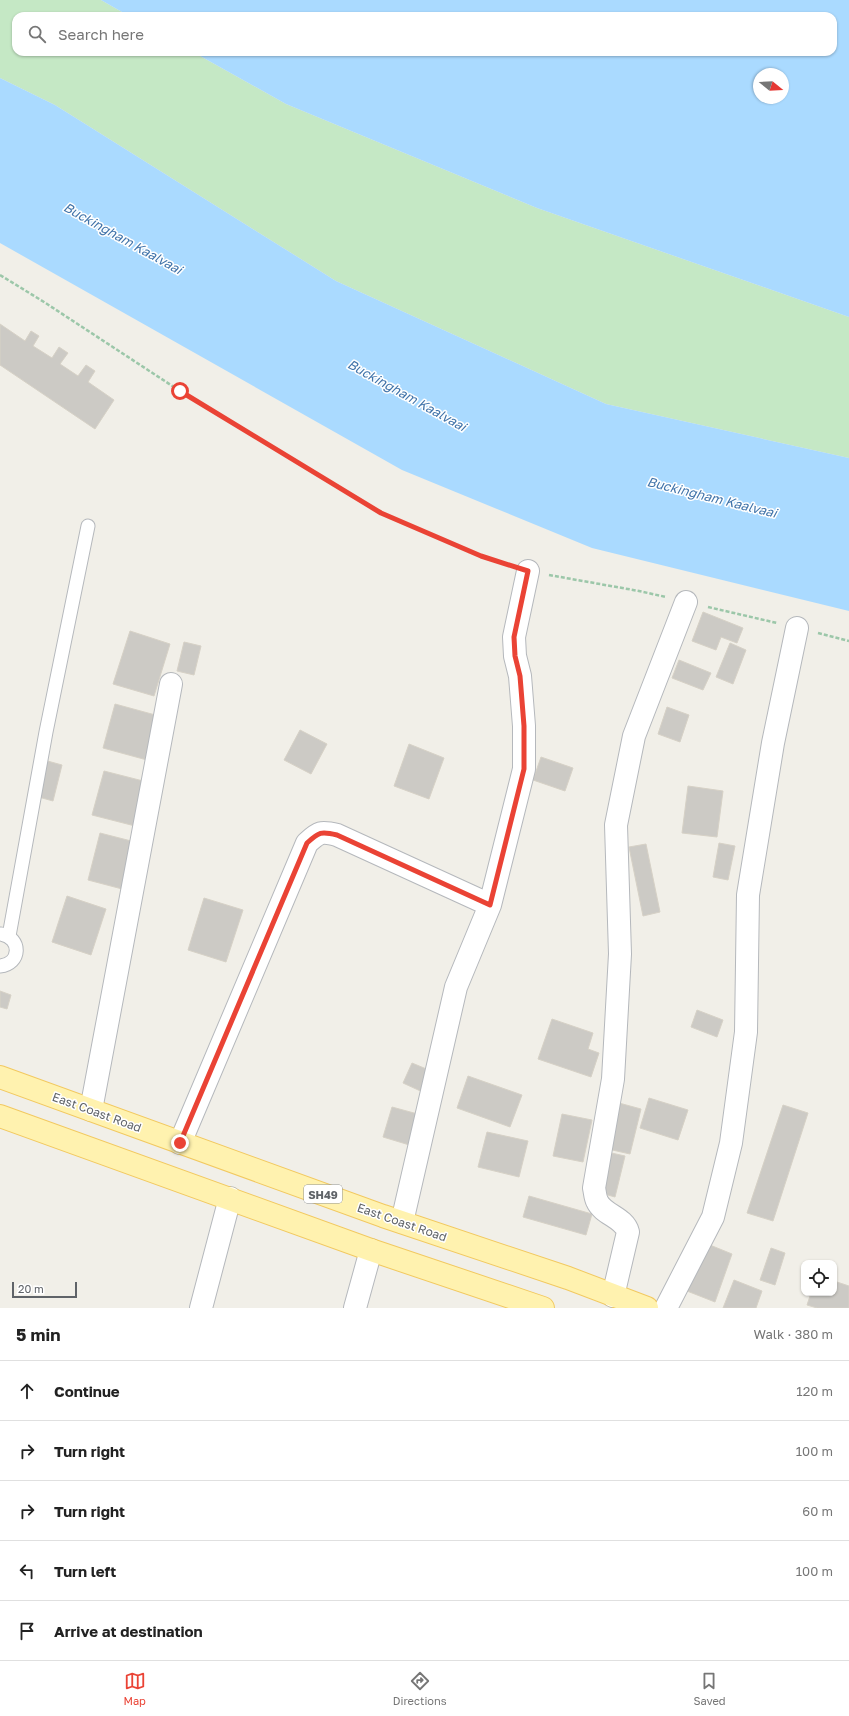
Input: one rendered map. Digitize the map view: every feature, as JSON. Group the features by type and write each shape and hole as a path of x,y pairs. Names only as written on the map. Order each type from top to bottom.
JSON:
{"main road":[{"name":"East Coast Road","path":"0,1077 180,1143 646,1308"},
{"path":"0,1116 371,1250 543,1308"}],"street":[{"path":"402,1222 456,987 490,905 524,769 524,726 520,676 515,656 514,637 528,571"},
{"path":"614,1296 628,1232 623,1223 605,1211 597,1201 594,1188 613,1079 620,954 616,825 634,736 686,602"},
{"path":"666,1308 713,1217 731,1143 746,1032 748,895 773,743 797,628"},
{"path":"91,1110 171,684"},
{"path":"180,1143 307,843 318,833 327,832 337,835 490,905"},
{"path":"201,1308 230,1198"},
{"path":"355,1308 371,1250"}],"lane":[{"path":"0,966 6,965 12,961 16,955 14,941 4,935 88,526"}],"path":[{"path":"0,275 180,391 381,513 481,556 528,571 639,591 849,641"}],"green space":[{"path":"0,0 101,0 122,12 12,12 12,56 200,56 286,104 537,208 849,317 849,458 606,404 336,281 55,105 0,78"}],"water":[{"path":"101,0 849,0 849,317 537,208 286,104 200,56 837,56 837,12 122,12"},
{"name":"Buckingham Kaalvaai","path":"0,78 55,105 336,281 606,404 849,458 849,611 592,548 402,470 0,243"}],"building":[{"path":"0,324 25,341 31,331 39,336 33,346 52,358 59,347 68,353 60,364 78,376 86,365 95,371 88,382 114,400 95,429 0,365"},
{"path":"703,612 743,628 737,643 721,637 716,650 692,641"},
{"path":"130,631 170,644 154,696 113,684"},
{"path":"184,642 201,646 194,675 177,671"},
{"path":"730,643 746,650 733,684 716,677"},
{"path":"679,660 711,673 703,690 672,678"},
{"path":"115,704 159,716 147,760 103,748"},
{"path":"667,707 689,715 680,742 658,734"},
{"path":"300,730 327,744 311,774 284,760"},
{"path":"409,744 444,758 429,799 394,786"},
{"path":"541,757 573,768 565,791 533,780"},
{"path":"44,760 62,765 53,801 35,796"},
{"path":"104,771 151,783 139,827 92,815"},
{"path":"688,786 723,791 717,837 682,833"},
{"path":"100,833 139,843 126,890 88,880"},
{"path":"719,843 735,846 728,880 713,877"},
{"path":"646,844 660,912 643,916 629,847"},
{"path":"67,896 106,909 91,955 52,942"},
{"path":"204,898 243,910 226,962 188,950"},
{"path":"0,991 11,995 7,1009 0,1007"},
{"path":"697,1010 723,1020 717,1037 691,1027"},
{"path":"552,1019 593,1033 588,1049 599,1053 591,1077 538,1059"},
{"path":"412,1063 436,1073 427,1094 403,1083"},
{"path":"468,1076 522,1095 510,1127 457,1108"},
{"path":"649,1098 688,1110 678,1140 640,1128"},
{"path":"619,1103 641,1109 630,1154 608,1149"},
{"path":"783,1105 808,1113 773,1221 747,1213"},
{"path":"392,1107 425,1116 416,1147 383,1137"},
{"path":"562,1114 592,1120 583,1162 553,1156"},
{"path":"487,1132 528,1141 519,1177 478,1167"},
{"path":"607,1152 625,1156 615,1197 597,1192"},
{"path":"529,1196 592,1214 586,1235 523,1217"},
{"path":"705,1243 732,1254 715,1302 687,1291"},
{"path":"771,1248 785,1253 775,1285 760,1280"},
{"path":"734,1280 762,1291 756,1308 723,1308"},
{"path":"837,1282 849,1286 849,1308 817,1308 807,1305 810,1296 837,1296"}],"route":[{"path":"180,391 381,513 481,556 528,571 514,637 515,656 520,676 524,726 524,769 490,905 337,835 327,832 318,833 307,843 180,1143"}]}
